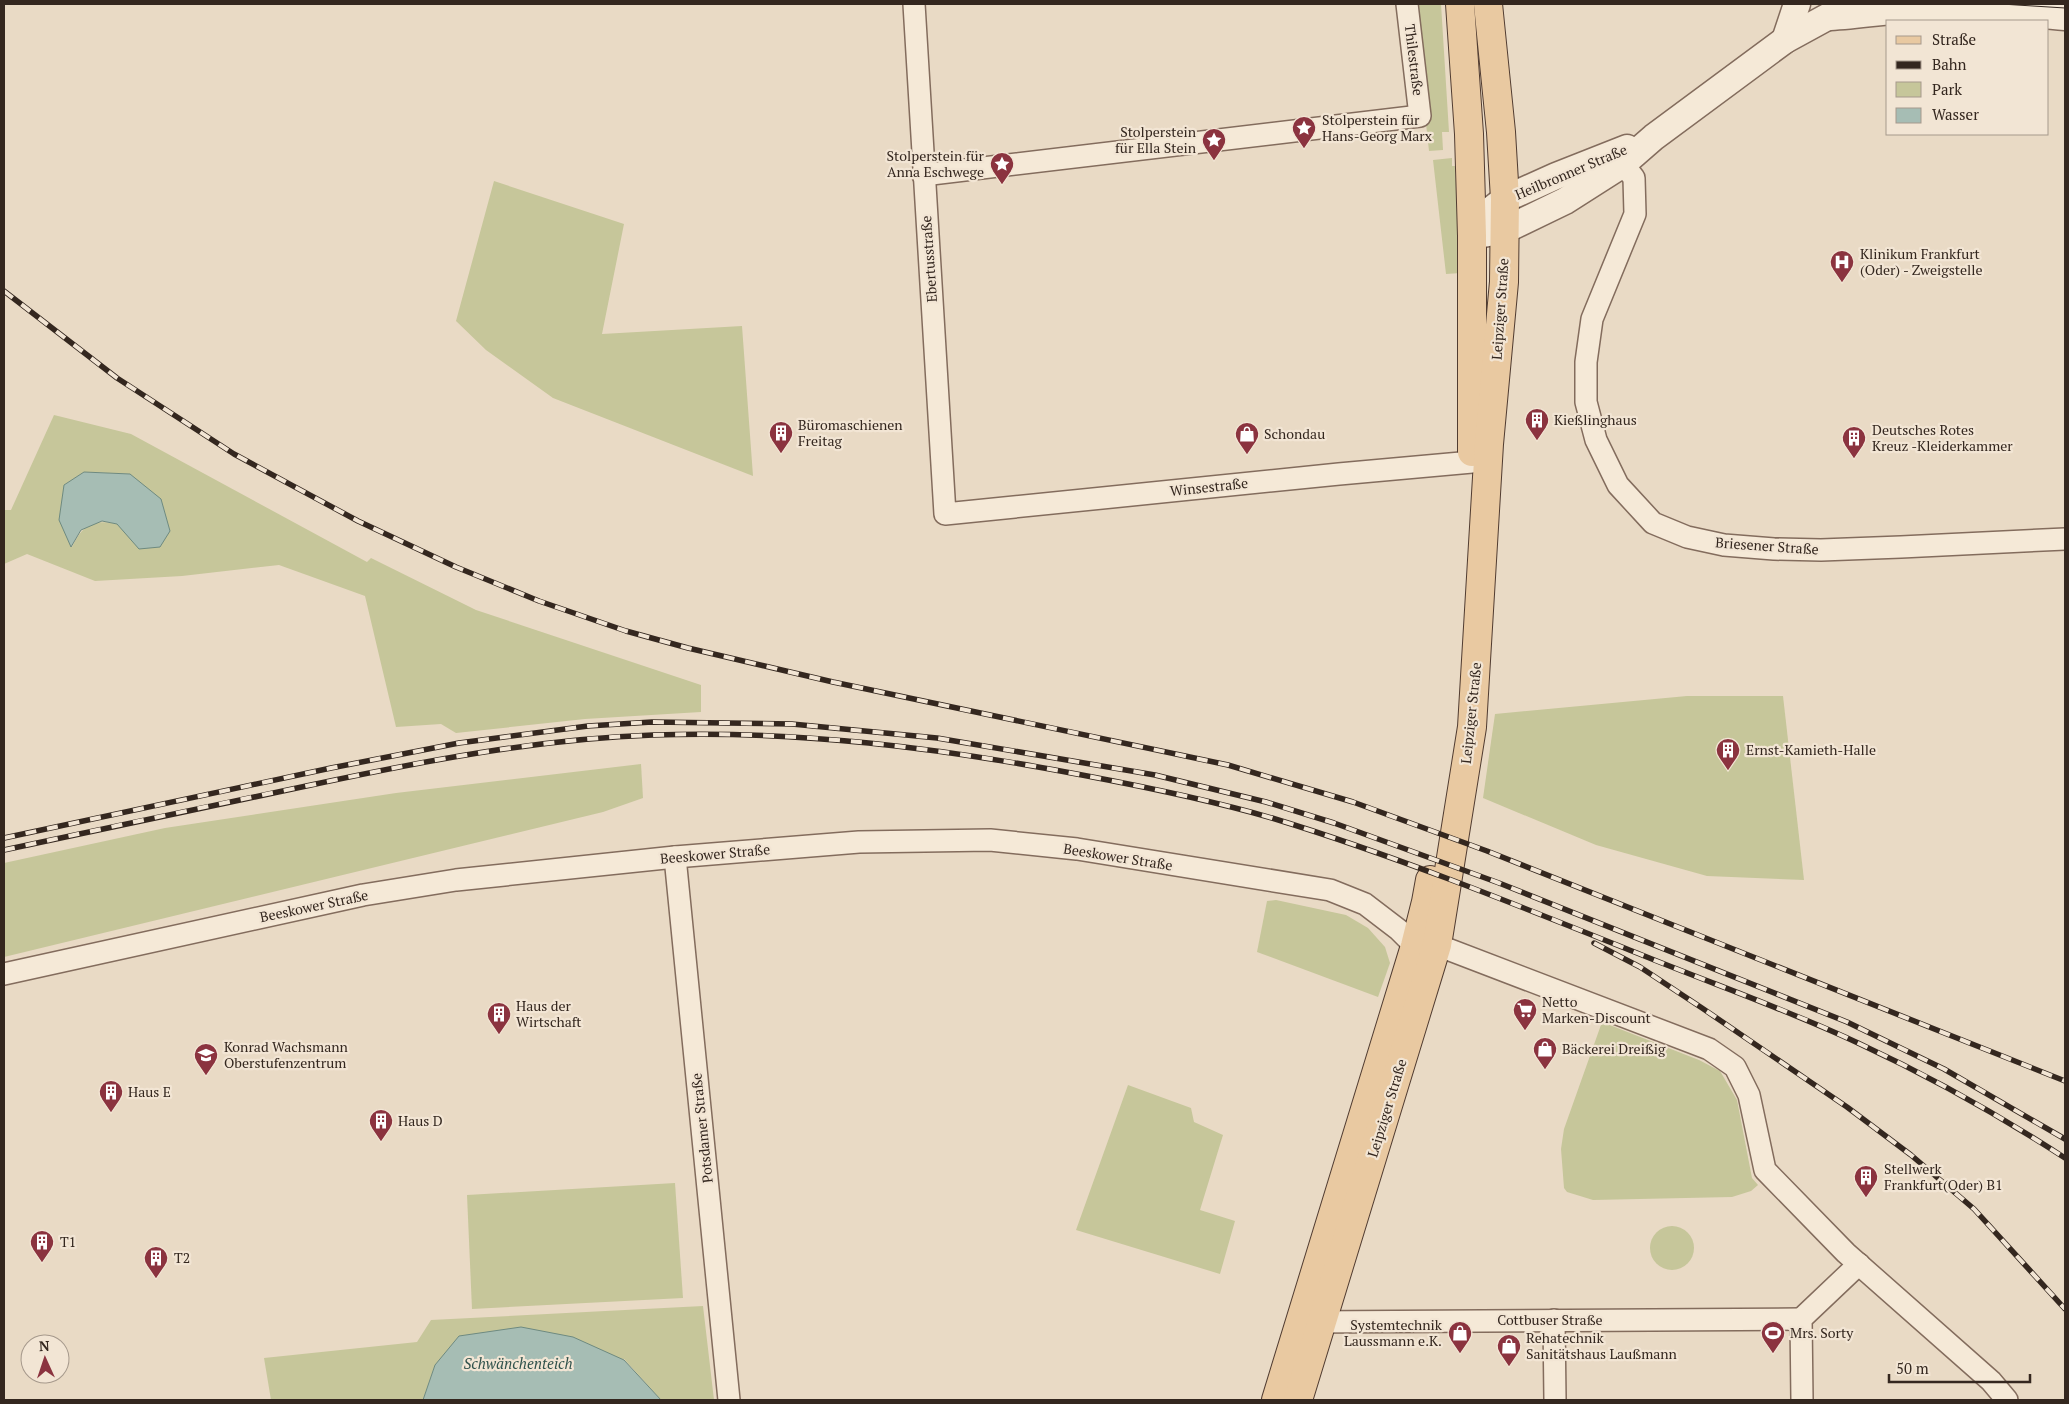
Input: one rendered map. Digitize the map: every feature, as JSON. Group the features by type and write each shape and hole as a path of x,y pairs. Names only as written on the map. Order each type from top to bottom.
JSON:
{"main road":[{"name":"Leipziger Straße","path":"1426,945 1426,902 1455,729 1472,462 1472,236 1469,134 1460,4"},
{"name":"Leipziger Straße","path":"1276,1400 1310,1322 1338,1271 1426,945 1472,727 1489,444 1504,282 1505,199 1501,132 1488,4"},
{"name":"Leipziger Straße","path":"1298,1400 1310,1322"}],"street":[{"name":"Ebertusstraße","path":"914,4 945,514"},
{"name":"Thilestraße","path":"924,175 1420,116 1407,4"},
{"path":"1785,40 1797,4"},
{"name":"Heilbronner Straße","path":"1472,236 1505,230 1564,201 1623,164 1654,137 1828,8 1851,4"},
{"name":"Heilbronner Straße","path":"1828,8 1863,16 1902,10 1945,8 2065,17"},
{"name":"Heilbronner Straße","path":"1472,236 1487,213 1505,199 1556,176 1654,137"},
{"name":"Briesener Straße","path":"1623,164 1634,178 1635,214 1592,319 1586,362 1586,402 1596,440 1618,485 1653,523 1687,537 1724,545 1774,549 1821,550 2065,539"},
{"name":"Winsestraße","path":"945,514 1472,462"},
{"name":"Beeskower Straße","path":"4,974 363,896 456,880 676,857 859,842 990,840 1077,849 1330,890 1365,904 1400,930 1426,945"},
{"name":"Potsdamer Straße","path":"676,857 729,1400"},
{"path":"1426,945 1709,1049 1735,1066 1749,1095 1765,1170 1795,1203 1859,1264 1991,1380 2008,1400"},
{"path":"1802,1400 1801,1319 1859,1264"},
{"name":"Cottbuser Straße","path":"1310,1322 1801,1319"},
{"path":"1554,1320 1555,1400"}],"green space":[{"path":"1413,4 1441,4 1449,132 1442,132 1443,150 1429,151"},
{"path":"1452,158 1452,166 1455,166 1461,273 1446,274 1433,160"},
{"path":"494,181 624,224 602,334 742,326 753,476 553,398 486,350 456,321"},
{"path":"54,415 131,434 367,562 371,558 476,610 701,685 701,712 585,719 456,733 441,724 396,727 365,596 279,565 182,576 95,581 27,554 4,564 4,510 11,510","holes":["84,472 130,474 117,524 101,522 89,525 80,533 72,547 64,485"]},
{"path":"1687,696 1783,696 1804,880 1707,876 1596,845 1483,798 1495,714"},
{"path":"641,764 643,798 603,812 4,957 4,863 165,828 396,793"},
{"path":"1276,900 1346,915 1368,928 1385,947 1390,963 1378,997 1257,952 1267,901"},
{"path":"1602,1022 1699,1060 1720,1071 1737,1100 1752,1178 1758,1185 1751,1191 1732,1197 1593,1200 1567,1192 1564,1188 1561,1149 1564,1129"},
{"path":"1128,1085 1191,1108 1194,1122 1223,1135 1200,1210 1235,1221 1220,1274 1076,1230"},
{"path":"675,1183 683,1298 472,1309 467,1195"},
{"path":"1672,1226 1684,1230 1690,1236 1694,1248 1690,1260 1684,1266 1672,1270 1660,1266 1654,1260 1650,1248 1654,1236 1660,1230"},
{"path":"703,1306 714,1400 661,1400 624,1359 435,1365 423,1400 271,1400 264,1358 417,1342 431,1320"}],"water":[{"path":"84,472 130,474 161,499 170,531 160,547 139,549 117,524 102,521 81,530 71,547 59,520 64,485"},
{"name":"Schwänchenteich","path":"521,1327 573,1337 624,1360 661,1400 423,1400 435,1365 459,1336"}],"tram line":[{"path":"2001,4 2065,8"}],"railway":[{"path":"4,291 117,378 234,454 358,521 456,567 539,601 626,631 688,648 833,682 1228,765 1353,802 1487,851 2065,1081"},
{"path":"4,838 331,768 459,743 588,726 652,722 792,724 937,738 1155,775 1266,802 1334,823 1499,883 1847,1022 1944,1069 2065,1139"},
{"path":"4,850 396,768 481,752 567,741 653,735 761,735 869,743 976,757 1029,765 1225,805 1364,848 1547,917 1776,1007 1831,1031 1885,1056 1989,1111 2065,1158"},
{"path":"1594,943 1640,967 1702,1008 1847,1107 1911,1155 1974,1209 2065,1309"}],"place":[{"name":"Stolperstein für Hans-Georg Marx","path":"1304,149"},
{"name":"Stolperstein für Ella Stein","path":"1214,161"},
{"name":"Stolperstein für Anna Eschwege","path":"1002,185"},
{"name":"Klinikum Frankfurt (Oder) - Zweigstelle","path":"1842,283"},
{"name":"Kießlinghaus","path":"1537,441"},
{"name":"Büromaschienen Freitag","path":"781,454"},
{"name":"Schondau","path":"1247,455"},
{"name":"Deutsches Rotes Kreuz -Kleiderkammer","path":"1854,459"},
{"name":"Ernst-Kamieth-Halle","path":"1728,771"},
{"name":"Netto Marken-Discount","path":"1525,1031"},
{"name":"Haus der Wirtschaft","path":"499,1035"},
{"name":"Bäckerei Dreißig","path":"1545,1070"},
{"name":"Konrad Wachsmann Oberstufenzentrum","path":"206,1076"},
{"name":"Haus E","path":"111,1113"},
{"name":"Haus D","path":"381,1142"},
{"name":"Stellwerk Frankfurt(Oder) B1","path":"1866,1198"},
{"name":"T1","path":"42,1263"},
{"name":"T2","path":"156,1279"},
{"name":"Systemtechnik Laussmann e.K.","path":"1460,1354"},
{"name":"Mrs. Sorty","path":"1773,1354"},
{"name":"Rehatechnik Sanitätshaus Laußmann","path":"1509,1367"}]}
